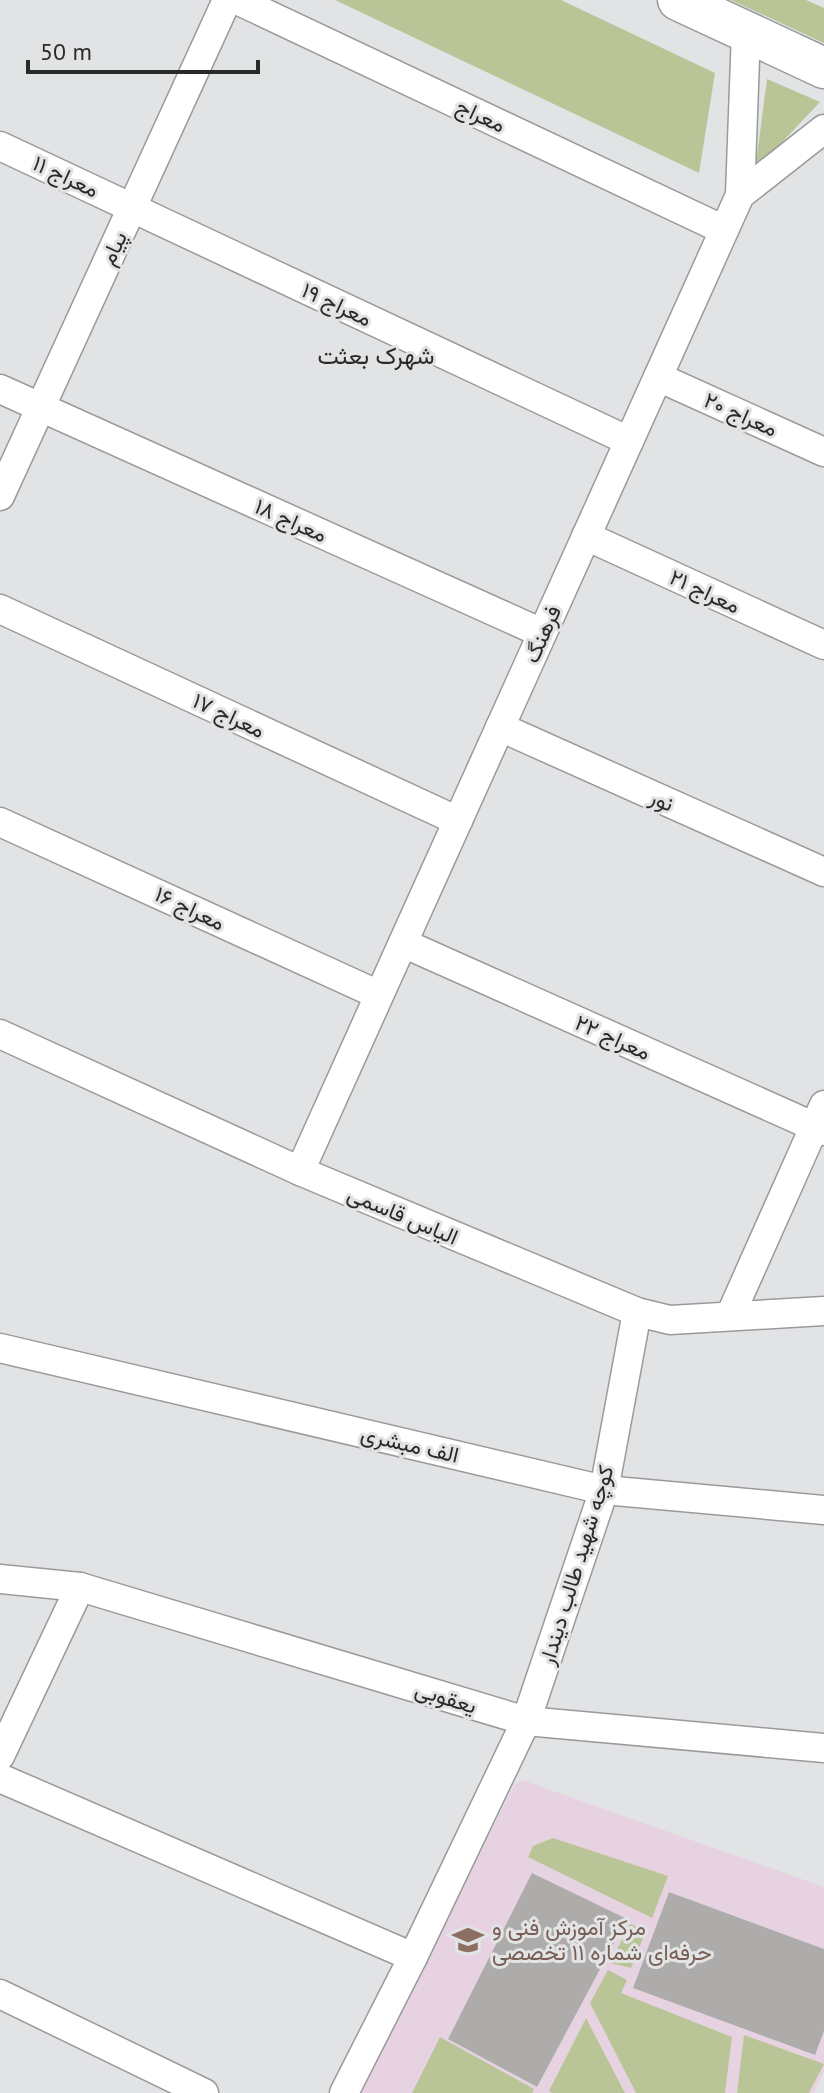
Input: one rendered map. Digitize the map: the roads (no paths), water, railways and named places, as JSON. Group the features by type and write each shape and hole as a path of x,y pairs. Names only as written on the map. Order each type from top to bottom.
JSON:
{"main road":[{"path":"678,0 824,68"}],"street":[{"name":"پیام","path":"0,496 227,0"},
{"name":"معراج","path":"237,0 724,230"},
{"path":"740,195 746,32"},
{"name":"فرهنگ","path":"300,1171 740,195 824,129"},
{"name":"معراج ۱۱","path":"0,146 132,207"},
{"name":"معراج ۱۹","path":"132,207 629,441"},
{"name":"معراج ۲۰","path":"658,377 824,452"},
{"name":"معراج ۱۸","path":"0,389 542,633"},
{"name":"معراج ۲۱","path":"586,536 824,645"},
{"name":"معراج ۱۷","path":"0,609 458,821"},
{"name":"نور","path":"500,727 824,872"},
{"name":"معراج ۱۶","path":"0,822 379,995"},
{"name":"معراج ۲۲","path":"403,943 821,1121"},
{"name":"الیاس قاسمی","path":"0,1034 300,1171 637,1312 670,1320 824,1311"},
{"path":"730,1316 821,1121"},
{"name":"کوچه شهید طالب دیندار","path":"344,2093 526,1721 604,1490 637,1312"},
{"name":"الف مبشری","path":"0,1348 604,1490 824,1510"},
{"name":"یعقوبی","path":"0,1579 80,1587 526,1721 824,1748"},
{"path":"0,1756 80,1587"},
{"path":"0,1778 413,1957"},
{"path":"0,1994 204,2093"}],"place":[{"name":"مرکز آموزش فنی و حرفه‌ای شماره ۱۱ تخصصی","path":"468,1940"}],"district":[{"name":"شهرک بعثت","path":"376,356"}]}
